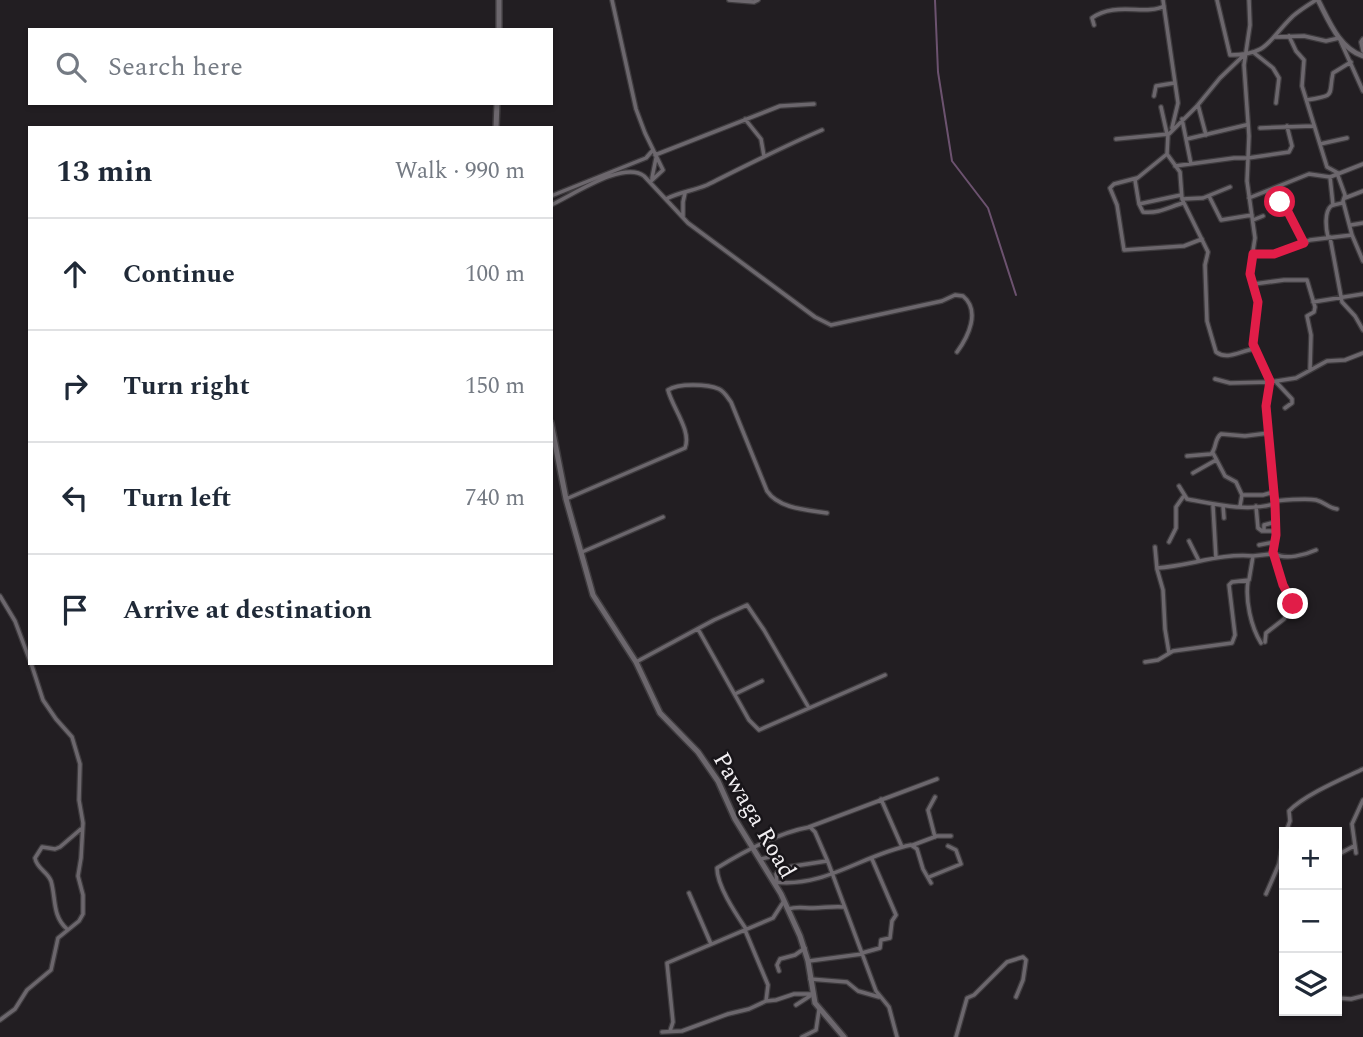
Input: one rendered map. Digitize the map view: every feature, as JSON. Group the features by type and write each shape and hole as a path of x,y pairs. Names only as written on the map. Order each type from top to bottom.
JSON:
{"main road":[{"path":"499,0 499,28"},
{"path":"496,126 497,105"},
{"name":"Pawaga Road","path":"553,433 566,499 593,595 636,662 660,713 708,765 741,831 776,882 805,948 812,995 819,1010 844,1037"}],"street":[{"path":"612,0 636,109 663,170 651,181"},
{"path":"729,0 758,0"},
{"path":"1163,0 1178,103 1169,133 1167,154 1181,176 1182,199 1208,254 1207,321 1216,352 1220,356 1255,349"},
{"path":"1217,0 1230,55 1264,48 1294,16 1317,0 1351,62 1363,91"},
{"path":"1249,0 1250,24 1244,54 1249,198 1255,239 1250,269 1258,302 1253,339 1270,382 1266,406 1274,491 1274,553 1283,585 1293,604 1284,619 1266,634 1263,642 1256,633 1248,603 1248,581 1253,556"},
{"path":"1094,25 1092,18 1095,15 1118,8 1153,10 1164,6"},
{"path":"1289,36 1304,60 1302,86 1326,167 1338,173 1352,235 1363,261"},
{"path":"1274,37 1313,37 1326,41 1339,39"},
{"path":"1339,39 1354,53 1363,56"},
{"path":"1363,39 1363,51"},
{"path":"1253,52 1273,68 1279,78 1276,103"},
{"path":"1116,139 1169,133 1244,54"},
{"path":"1307,100 1330,94 1333,74 1351,62"},
{"path":"1154,96 1156,86 1174,83"},
{"path":"553,195 780,106 814,104"},
{"path":"1198,105 1206,135"},
{"path":"1161,107 1169,133"},
{"path":"745,119 761,139 764,156"},
{"path":"1182,119 1191,164"},
{"path":"1187,139 1247,124"},
{"path":"1175,166 1289,152 1292,146 1287,126"},
{"path":"1260,128 1314,126"},
{"path":"666,200 822,130"},
{"path":"1320,144 1347,138"},
{"path":"651,181 655,154"},
{"path":"1167,154 1137,178 1114,184 1110,188 1117,205 1124,250 1184,246 1202,239"},
{"path":"1249,198 1309,174 1330,177 1363,163"},
{"path":"553,204 624,171 636,171 651,181 684,219 815,317 831,324 942,302 955,295 963,296 969,303 971,327 957,352"},
{"path":"1330,177 1333,205"},
{"path":"1137,178 1135,183 1143,212 1162,211 1182,199"},
{"path":"1139,204 1199,199 1230,187"},
{"path":"1278,188 1280,201 1304,243"},
{"path":"1363,191 1329,208 1326,223 1343,306 1353,314 1363,330"},
{"path":"684,219 682,207 685,193"},
{"path":"1209,196 1221,220 1263,216"},
{"path":"1350,226 1363,223"},
{"path":"1253,254 1274,254 1304,243 1352,235"},
{"path":"1254,284 1306,279 1314,312 1307,316 1311,335 1310,370"},
{"path":"1313,302 1363,294"},
{"path":"1214,379 1230,383 1296,378 1327,361 1345,360 1363,354"},
{"path":"1276,381 1292,399 1290,405 1285,408"},
{"path":"566,499 685,448 685,434 668,390 694,386 718,388 724,392 770,495 793,507 827,513"},
{"path":"1240,506 1242,495 1236,482 1226,476 1213,453 1217,438 1221,434 1245,436 1269,433"},
{"path":"1187,456 1213,453"},
{"path":"1193,473 1216,460"},
{"path":"1179,486 1184,497 1213,506 1256,506 1311,499 1337,509"},
{"path":"1242,495 1263,495 1274,491"},
{"path":"1168,542 1176,528 1176,507 1184,497"},
{"path":"1213,506 1216,558"},
{"path":"1223,506 1224,518"},
{"path":"1256,506 1257,525 1260,530 1275,531"},
{"path":"580,553 663,517"},
{"path":"1264,531 1264,524 1275,522"},
{"path":"1189,541 1199,561"},
{"path":"1259,545 1275,542"},
{"path":"1155,547 1163,590 1169,653"},
{"path":"1157,568 1216,558 1274,553 1283,557 1316,550"},
{"path":"1145,662 1158,660 1169,653 1232,643 1236,635 1229,586 1232,582 1248,581"},
{"path":"0,596 15,621 28,657"},
{"path":"636,662 744,606 749,606 809,708"},
{"path":"698,629 749,720 759,730 885,675"},
{"path":"0,1020 15,1009 29,989 48,973 55,956 57,940 79,921 83,914 83,895 78,876 82,827 79,800 80,764 70,733 55,719 43,700 31,665"},
{"path":"735,694 762,681"},
{"path":"1288,827 1289,811 1300,799 1312,796 1363,769"},
{"path":"766,1001 767,981 746,929 732,907 716,871 729,859 761,844 937,779"},
{"path":"935,797 928,810 935,837"},
{"path":"881,799 902,848"},
{"path":"1356,853 1352,824 1363,800"},
{"path":"67,929 58,919 51,881 37,865 35,858 42,847 55,849 82,827"},
{"path":"809,827 815,832 827,861 879,997 889,1007 897,1037"},
{"path":"827,861 781,868 776,874 776,882 809,881 832,875 935,837 951,836"},
{"path":"913,845 918,849 921,865 930,880 961,864 957,851 948,846"},
{"path":"1342,852 1354,846"},
{"path":"761,859 774,856"},
{"path":"808,961 862,954 880,948 881,940 890,938 892,922 896,915 872,859"},
{"path":"1266,894 1279,864"},
{"path":"689,893 711,944"},
{"path":"670,1031 673,1024 667,964 775,916 785,901"},
{"path":"788,909 799,906 844,907"},
{"path":"779,971 777,965 780,959 795,955 805,948"},
{"path":"956,1037 967,998 974,995 1007,962 1023,957 1026,960 1023,979 1016,997"},
{"path":"810,979 847,982 859,991 879,997"},
{"path":"662,1032 682,1031 750,1009 766,1001 794,994 812,995"},
{"path":"796,1005 812,995"},
{"path":"1342,998 1363,996"},
{"path":"802,1037 816,1030 819,1010"}],"waterway":[{"path":"935,0 938,72 952,161 988,208 1016,295"}],"route":[{"path":"1280,202 1286,208 1304,243 1288,251 1268,255 1253,254 1250,269 1258,302 1253,344 1270,381 1266,406 1275,504 1276,535 1273,552 1283,585 1293,604"}]}
